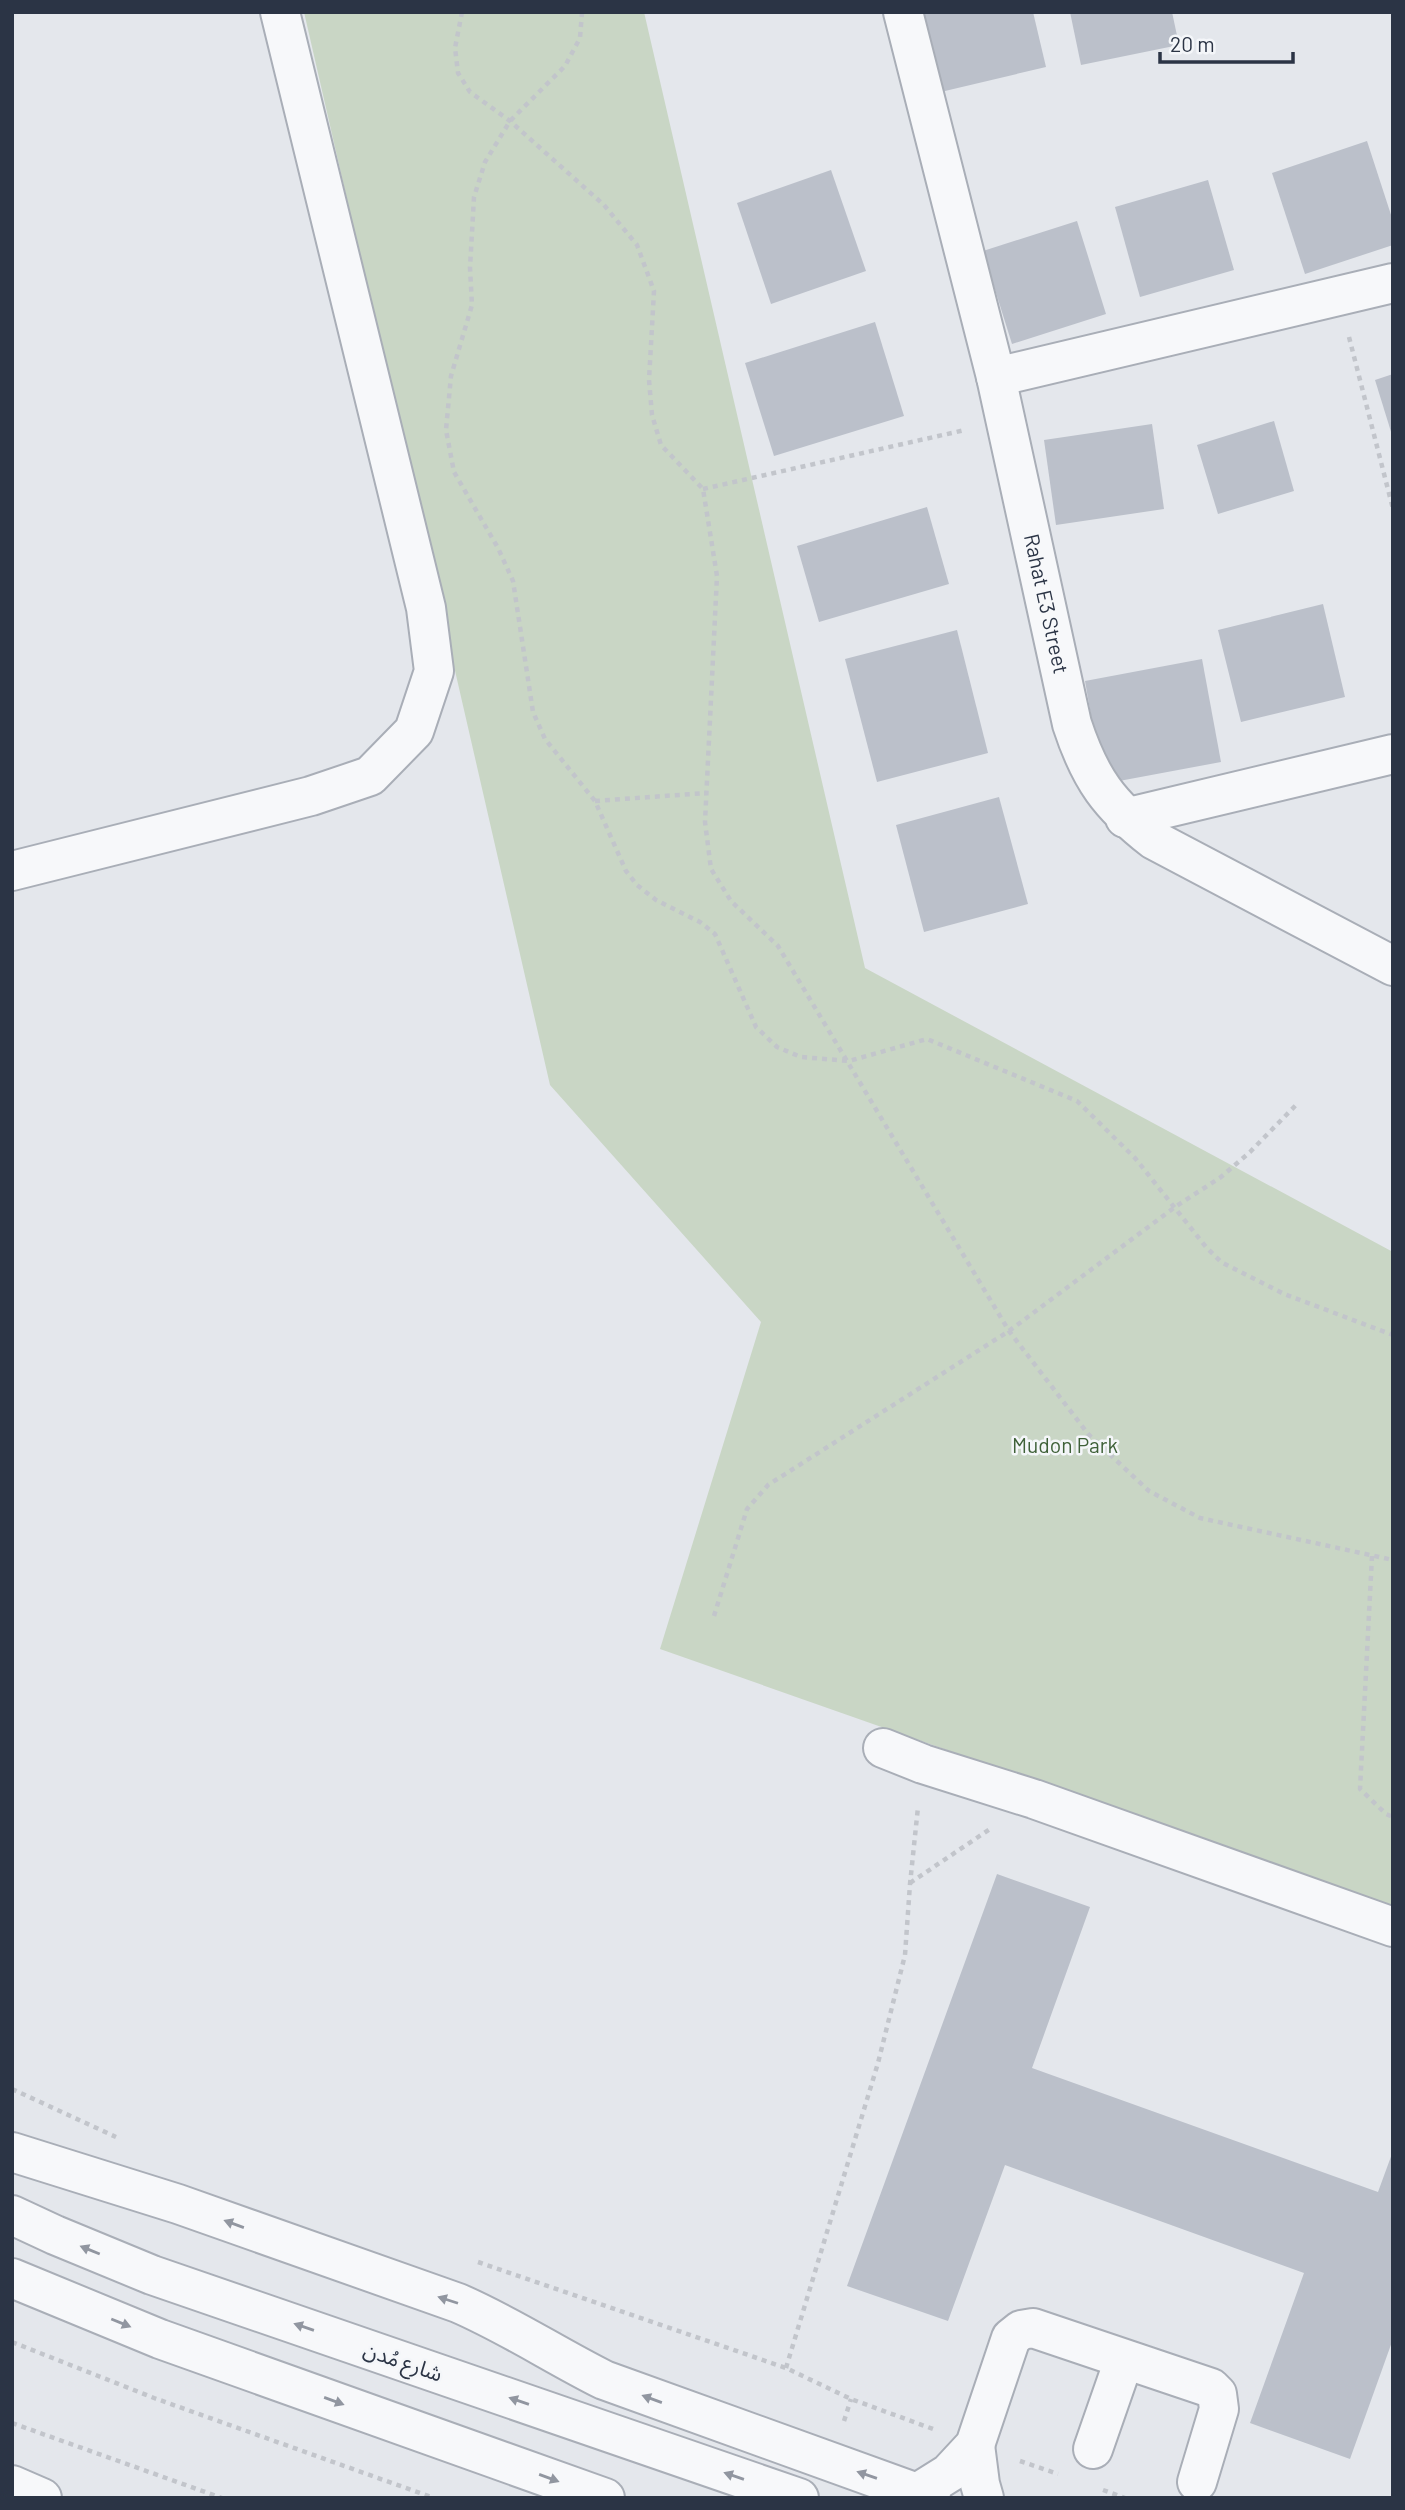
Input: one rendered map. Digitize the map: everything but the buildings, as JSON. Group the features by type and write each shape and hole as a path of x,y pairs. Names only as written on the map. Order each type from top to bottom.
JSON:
{"street":[{"path":"12,871 310,796 370,776 414,731 434,671 426,608 280,12"},
{"name":"Rahat E3 Street","path":"903,12 996,377 1072,724 1084,759 1102,790 1125,818 1154,840 1393,966"},
{"path":"996,377 1393,283"},
{"path":"1125,818 1393,754"},
{"path":"883,1748 1393,1927"},
{"path":"12,2152 178,2204 458,2303 535,2340 568,2362 629,2390 924,2495 975,2445 1011,2338 1021,2330 1033,2328 1211,2388 1217,2394 1219,2409 1197,2482"},
{"name":"شارع مُدن","path":"12,2215 152,2275 799,2498"},
{"path":"12,2278 160,2339 605,2498"},
{"path":"1093,2449 1124,2360"},
{"path":"975,2445 984,2498"},
{"path":"12,2485 42,2498"}],"path":[{"path":"462,12 455,48 458,73 470,92 510,121 604,205 637,246 654,291 649,380 652,415 661,445 703,489 717,576 705,822 711,869 731,901 778,946 1009,1331 1089,1435 1149,1491 1200,1518 1393,1560"},
{"path":"582,12 580,38 565,66 510,121 485,162 474,197 470,268 472,304 451,376 446,430 454,472 498,548 513,581 533,712 545,739 595,801 626,872 637,886 656,900 700,922 715,934 756,1027 777,1046 801,1057 849,1061 926,1039 1077,1101 1135,1158 1221,1262 1284,1294 1393,1335"},
{"path":"1339,296 1393,509"},
{"path":"703,489 1004,422"},
{"path":"595,801 706,793"},
{"path":"714,1616 747,1509 768,1485 1009,1331 1221,1177 1296,1105"},
{"path":"1373,1556 1360,1789 1386,1814 1393,1817"},
{"path":"786,2368 882,2050 905,1955 923,1764"},
{"path":"910,1884 1034,1799"},
{"path":"12,2089 121,2139"},
{"path":"473,2261 786,2368 851,2399 1062,2476"},
{"path":"12,2342 154,2398 434,2498"},
{"path":"12,2423 222,2498"},
{"path":"1100,2489 1125,2498"}],"green space":[{"name":"Mudon Park","path":"304,12 644,12 865,968 1393,1252 1393,1907 660,1649 761,1322 550,1085"}]}
